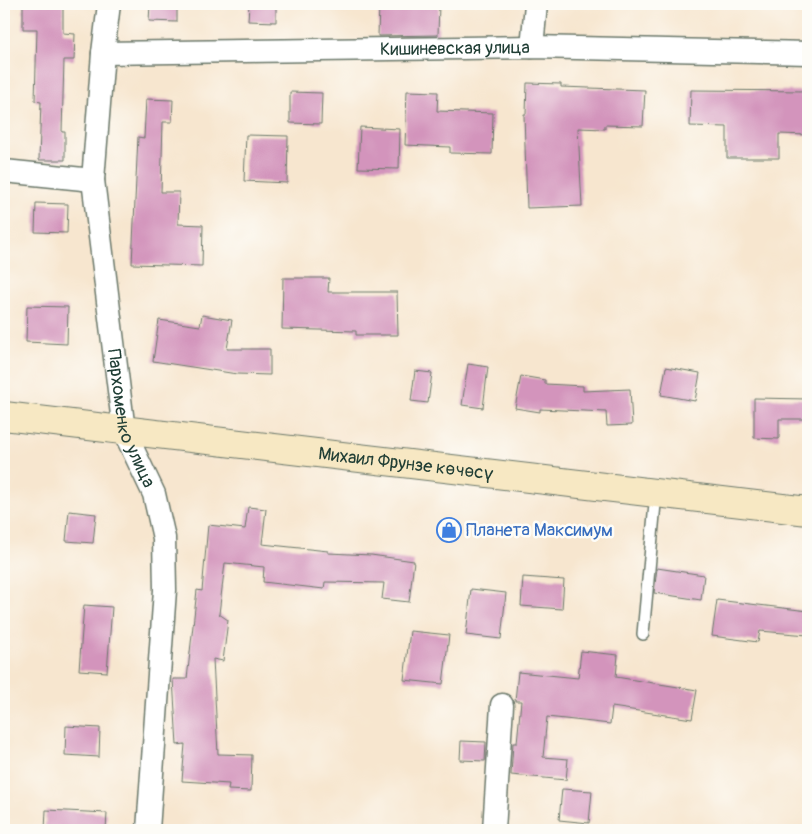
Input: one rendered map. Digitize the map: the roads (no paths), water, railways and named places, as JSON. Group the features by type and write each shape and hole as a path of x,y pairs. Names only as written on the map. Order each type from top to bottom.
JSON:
{"main road":[{"name":"Михаил Фрунзе көчөсү","path":"4,416 808,511"}],"street":[{"name":"Пархоменко улица","path":"109,4 103,53 93,180 124,431 154,494 164,538 165,590 148,830"},
{"path":"532,47 536,4"},
{"name":"Кишиневская улица","path":"103,53 532,47 808,53"},
{"path":"4,171 93,180"},
{"path":"494,830 502,705"}],"lane":[{"path":"643,634 656,493"}],"place":[{"name":"Планета Максимум","path":"449,530"}]}
